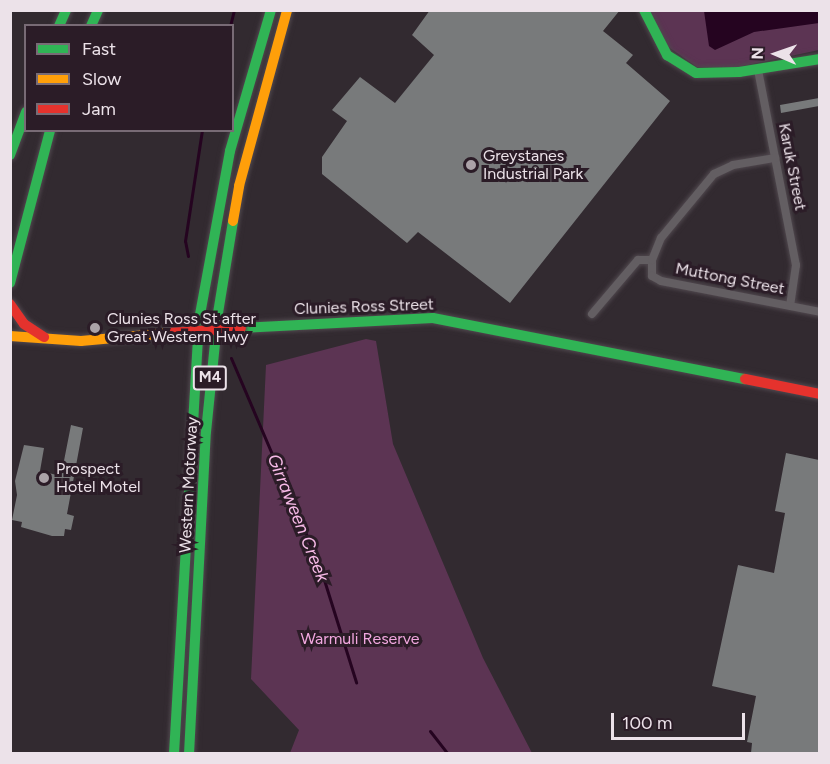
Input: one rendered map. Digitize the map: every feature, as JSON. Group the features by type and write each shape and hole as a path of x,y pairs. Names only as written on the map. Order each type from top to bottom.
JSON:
{"main road":[{"path":"60,24 66,10"},
{"path":"92,24 98,10"},
{"name":"Western Motorway","path":"174,753 199,320 230,152 271,10"},
{"name":"Western Motorway","path":"189,753 206,432 218,313 239,186 287,10"},
{"path":"644,10 660,46 685,69 709,74 758,70 819,59"},
{"path":"10,155 24,117"},
{"path":"10,283 49,132"},
{"path":"10,304 24,324 50,339"},
{"name":"Clunies Ross Street","path":"10,336 50,339 433,318 819,394"}],"street":[{"name":"Karuk Street","path":"758,70 796,266 790,306"},
{"path":"592,314 638,260 652,260 661,238 714,174 733,165 775,158"},
{"name":"Muttong Street","path":"652,260 652,276 661,281 819,312"}],"green space":[{"path":"650,11 819,11 819,50 738,67 697,67 667,46"},
{"name":"Warmuli Reserve","path":"366,339 376,341 393,444 483,658 532,753 290,753 299,730 251,679 266,365"}],"shaded area":[{"path":"704,11 819,11 819,23 754,32 715,50 709,46"}],"building":[{"name":"Greystanes Industrial Park","path":"430,10 620,10 603,31 633,55 626,63 670,101 510,303 418,232 407,243 322,174 322,157 347,121 332,110 360,77 395,103 434,55 412,35"},
{"path":"819,98 819,106 781,113 780,105"},
{"name":"Prospect Hotel Motel","path":"71,425 83,428 67,514 74,516 71,530 65,529 64,536 52,536 21,527 22,522 12,520 17,495 15,481 24,445 44,448 40,471 61,476"},
{"path":"786,453 819,460 819,753 751,753 752,743 747,742 756,696 712,686 738,565 774,573 785,513 775,511"}],"waterway":[{"name":"Girraween Creek","path":"230,24 234,10"},
{"name":"Girraween Creek","path":"188,256 185,241 202,132"},
{"name":"Girraween Creek","path":"231,358 320,567 356,682"},
{"name":"Girraween Creek","path":"430,731 448,754"}],"traffic: fast":[{"path":"60,24 66,10"},
{"path":"92,24 98,10"},
{"path":"174,754 199,320 230,151 271,10"},
{"path":"644,10 667,55 696,73 739,72 820,59"},
{"path":"10,155 24,117"},
{"path":"10,283 49,132"},
{"path":"189,754 206,432 218,313 233,221"},
{"path":"241,328 433,318 745,379"}],"traffic: slow":[{"path":"233,221 239,186 287,10"},
{"path":"10,336 81,341 169,333"}],"traffic: jam":[{"path":"10,304 24,324 44,337"},
{"path":"169,333 241,328"},
{"path":"745,379 820,394"}],"place":[{"name":"Greystanes Industrial Park","path":"471,165"},
{"name":"Clunies Ross St after Great Western Hwy","path":"95,328"},
{"name":"Prospect Hotel Motel","path":"44,478"}]}
